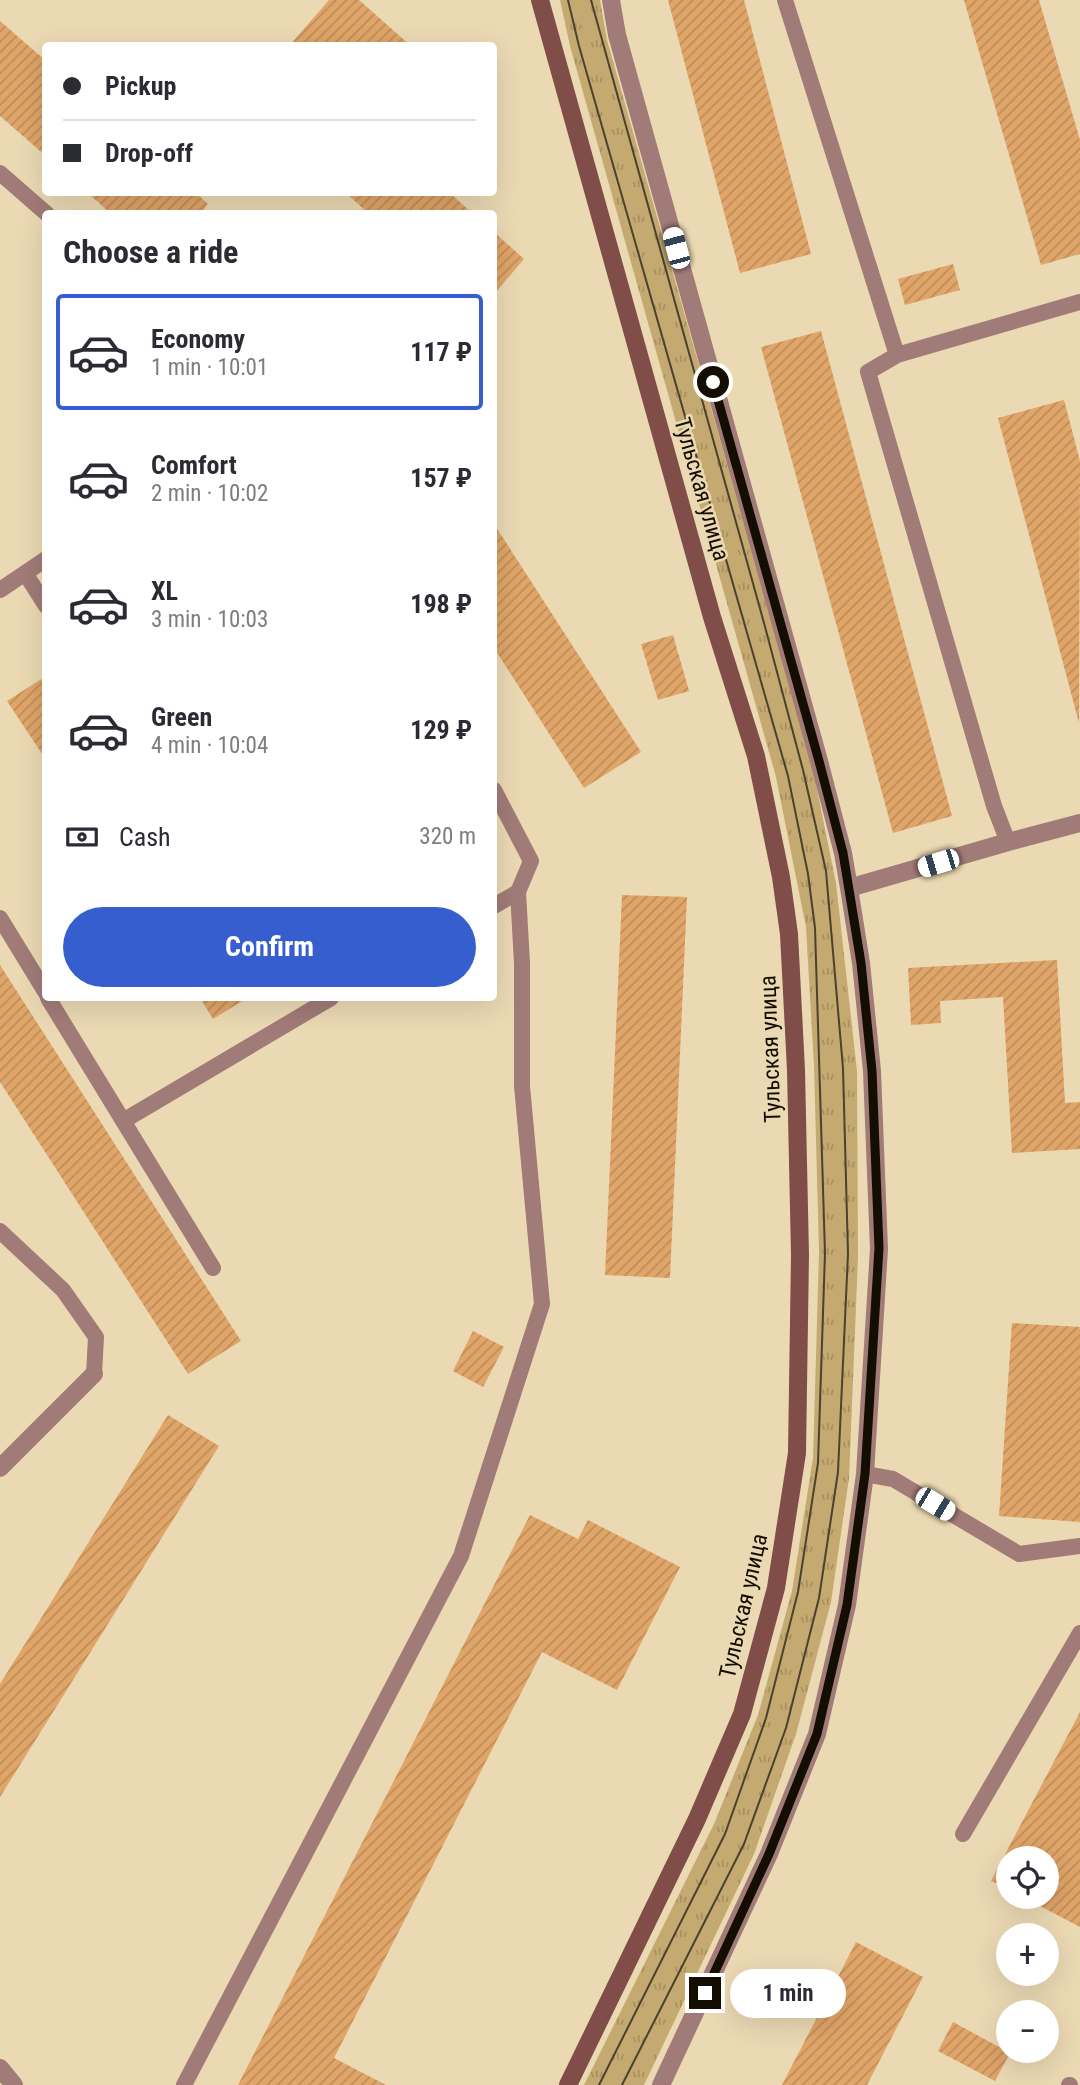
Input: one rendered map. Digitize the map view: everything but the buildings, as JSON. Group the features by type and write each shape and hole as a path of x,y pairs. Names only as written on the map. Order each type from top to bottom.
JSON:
{"street":[{"name":"Тульская улица","path":"540,0 712,617 756,756 781,877 789,934 796,1070 800,1255 797,1452 776,1588 742,1714 697,1819 568,2085"},
{"path":"611,0 617,35 843,853 861,963 872,1071 879,1248 865,1474 847,1605 817,1734 769,1854 661,2085"},
{"path":"849,888 1080,823"},
{"path":"0,1468 94,1374"},
{"path":"0,2068 14,2085"}],"lane":[{"path":"785,0 897,355"},
{"path":"0,173 42,210"},
{"path":"1008,842 994,806 868,372 897,355 1080,302"},
{"path":"0,590 42,562"},
{"path":"25,573 42,600"},
{"path":"184,2085 461,1556 542,1304 522,1086 522,963 517,892 531,861 497,796"},
{"path":"497,904 517,892"},
{"path":"0,918 42,987"},
{"path":"51,1001 213,1268"},
{"path":"298,1001 306,1012"},
{"path":"123,1121 326,1001"},
{"path":"0,1231 63,1290 96,1337 94,1374"},
{"path":"865,1474 893,1479 1018,1554 1080,1546"},
{"path":"963,1835 1080,1633"}],"green space":[{"path":"560,0 600,0 607,40 812,765 836,883 857,1071 858,1257 849,1478 831,1602 796,1734 754,1854 644,2085 584,2085 714,1824 758,1715 792,1591 813,1458 819,1252 814,1066 806,927 776,777 570,46"}],"tram line":[{"path":"568,0 788,776 808,874 815,928 825,1253 818,1463 798,1592 766,1718 725,1834 599,2085"},
{"path":"591,0 764,623 803,770 826,871 843,1068 848,1254 838,1472 819,1598 786,1728 744,1844 622,2085"}],"route":[{"path":"705,1993 769,1854 817,1734 847,1605 865,1474 879,1248 872,1071 861,963 843,853 713,382"}]}
